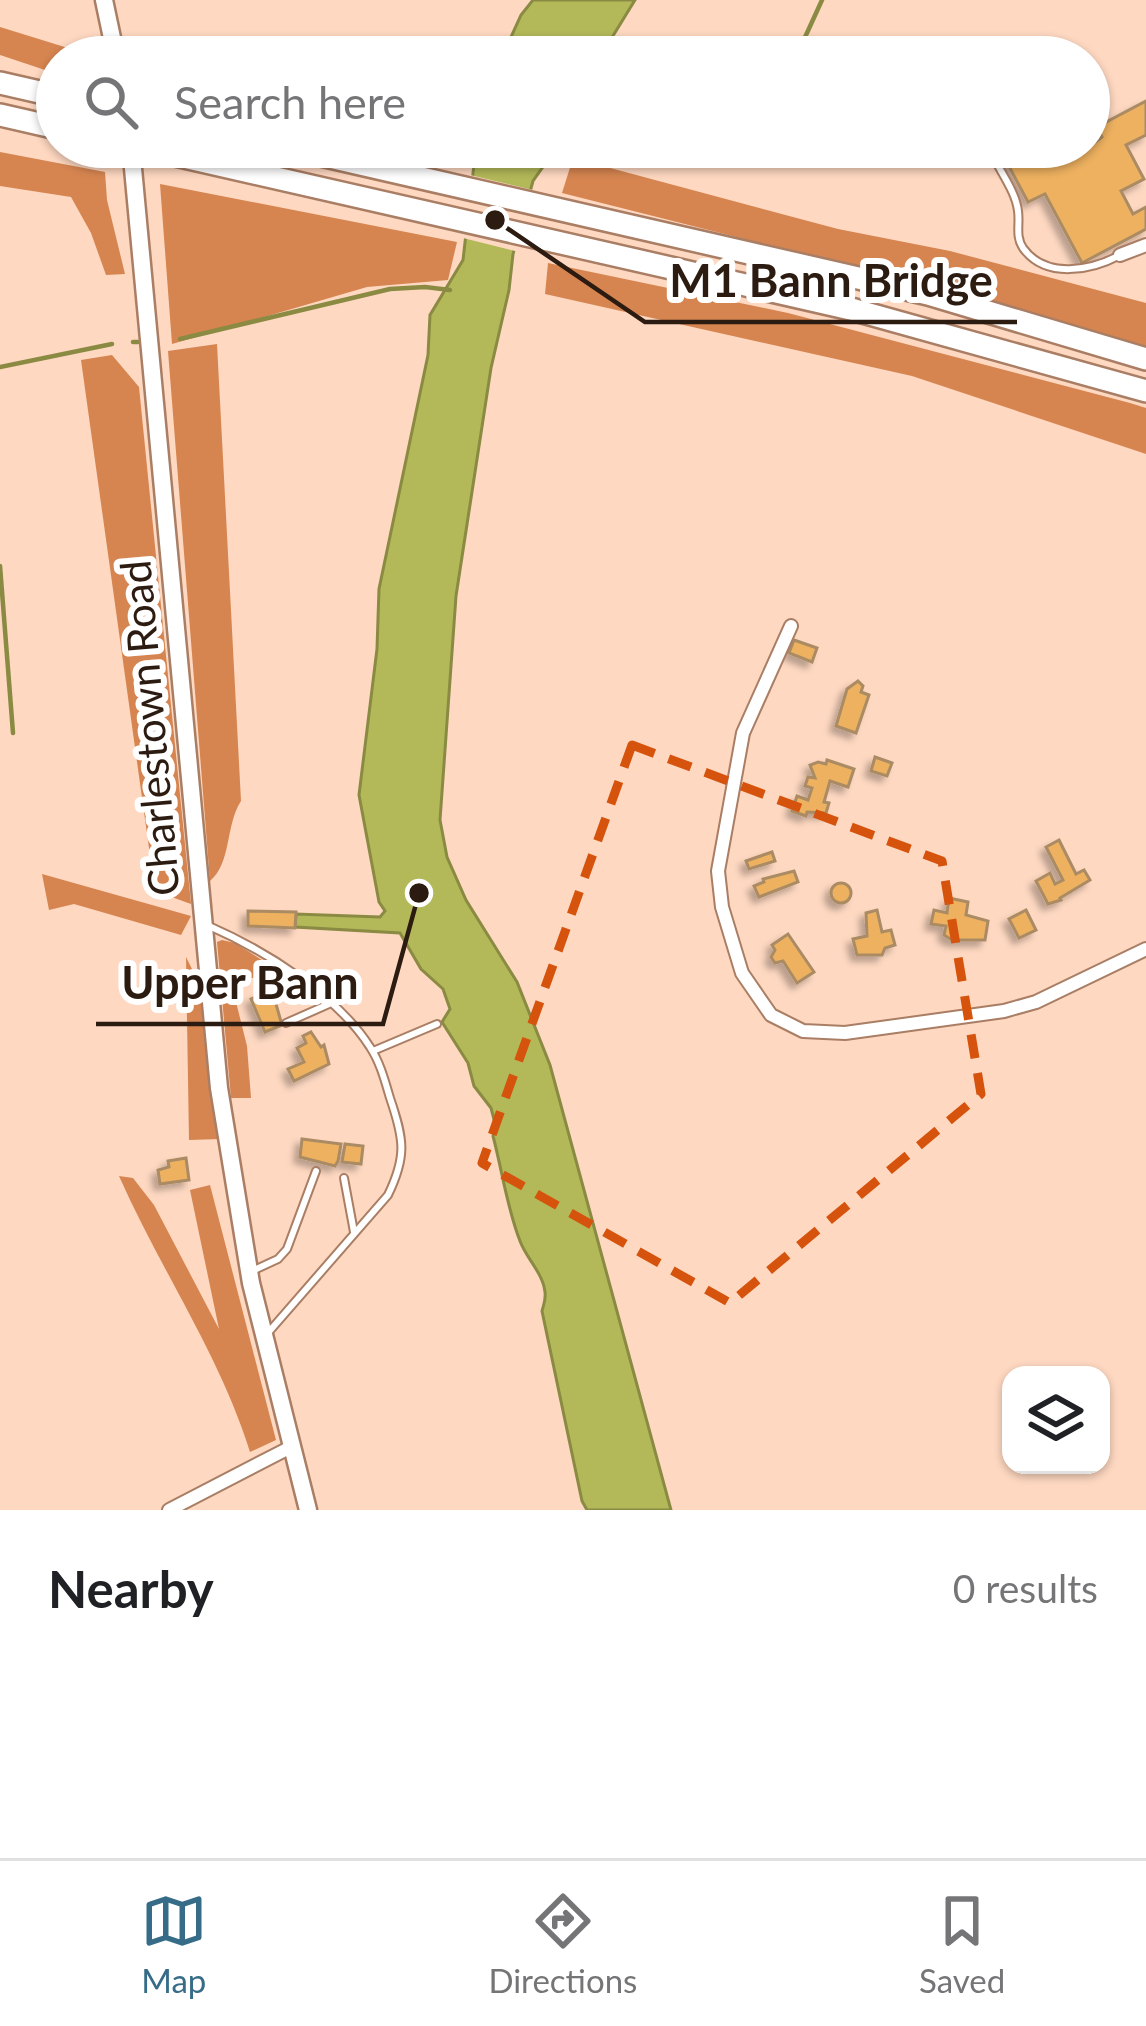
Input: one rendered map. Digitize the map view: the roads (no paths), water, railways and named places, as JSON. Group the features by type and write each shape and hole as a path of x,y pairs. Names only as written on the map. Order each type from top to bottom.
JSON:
{"highway":[{"path":"0,83 36,91"},
{"path":"0,115 36,123"},
{"path":"233,168 855,310 1146,392"},
{"path":"379,168 928,294 1146,359"}],"main road":[{"path":"104,0 112,36"},
{"name":"Charlestown Road","path":"133,168 220,1088 249,1273 308,1510"}],"street":[{"path":"1120,255 1146,245"},
{"path":"791,626 743,733 718,871 722,907 742,973 771,1015 818,1033 912,1026 1004,1011 1036,1002 1146,949"},
{"path":"169,1510 291,1447"}],"lane":[{"path":"999,168 1018,209 1021,246 1033,257 1079,270 1095,268 1120,255"},
{"path":"204,923 249,944 328,1004 373,1051 402,1141 403,1160 388,1195 264,1336"},
{"path":"286,1023 328,1004"},
{"path":"373,1051 437,1024"},
{"path":"249,1273 286,1249 316,1171"},
{"path":"344,1178 354,1232"}],"waterway":[{"path":"806,36 822,0"},
{"path":"180,339 390,289 450,290"},
{"path":"133,342 138,342"},
{"path":"0,367 112,344"},
{"path":"0,566 13,733"}],"place":[{"name":"M1 Bann Bridge","path":"495,220"},
{"name":"Upper Bann","path":"419,893"}]}
